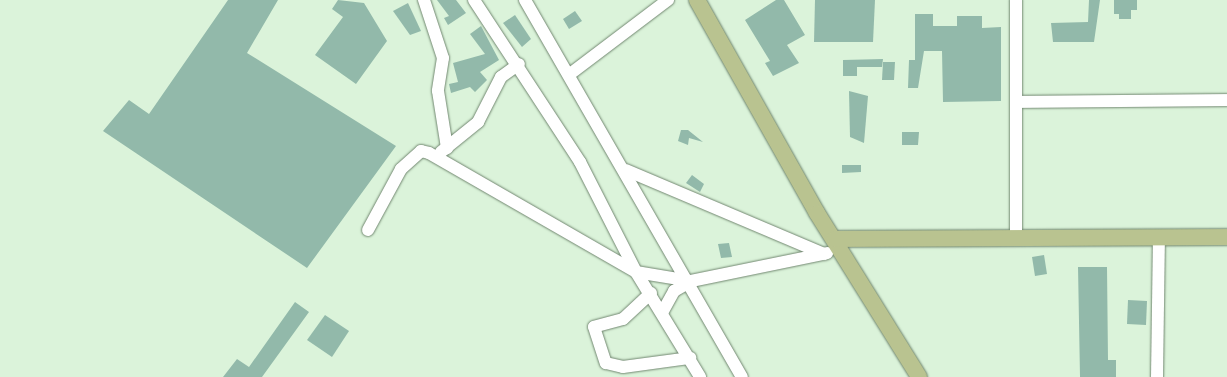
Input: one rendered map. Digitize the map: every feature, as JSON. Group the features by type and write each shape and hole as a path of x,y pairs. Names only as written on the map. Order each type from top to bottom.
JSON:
{"main road":[{"path":"697,0 838,245 919,377"},
{"path":"838,245 1016,235 1227,237"}],"street":[{"path":"424,0 443,58 438,91 447,148"},
{"path":"474,0 519,64 580,162 636,272 663,311 700,377"},
{"path":"524,0 570,74 691,281 742,377"},
{"path":"570,74 668,0"},
{"path":"1016,0 1016,235"},
{"path":"436,156 478,122 501,77 519,64"},
{"path":"1016,102 1227,100"},
{"path":"368,230 401,169 421,151 436,156 636,272 691,281"},
{"path":"626,170 824,254"},
{"path":"1157,377 1159,237"},
{"path":"663,311 674,291 691,281 824,254 838,245"},
{"path":"651,293 623,319 594,327 606,363 623,367 690,358"}],"building":[{"path":"228,0 278,0 247,53 396,146 307,268 103,131 129,100 149,114"},
{"path":"338,0 364,3 387,41 356,84 315,55 343,17 332,9"},
{"path":"437,0 456,0 466,13 448,25 444,18 449,16"},
{"path":"776,0 784,0 805,35 787,45 799,63 773,76 765,63 770,61 745,20"},
{"path":"815,0 875,0 873,42 814,42"},
{"path":"1089,0 1100,0 1094,42 1053,42 1051,23 1088,22"},
{"path":"1114,0 1137,0 1137,10 1131,10 1131,19 1119,19 1119,14 1114,14"},
{"path":"408,3 421,31 410,35 393,11"},
{"path":"575,11 582,21 569,29 563,19"},
{"path":"915,14 933,14 933,26 957,26 957,16 982,16 982,28 1001,27 1001,101 943,102 942,51 924,51 918,88 908,88 909,60 915,60"},
{"path":"515,15 531,39 522,47 503,23"},
{"path":"481,26 499,60 480,72 487,80 475,92 470,87 451,93 449,84 458,82 453,63 485,54 470,34"},
{"path":"883,59 882,67 857,67 857,76 843,76 843,60"},
{"path":"883,62 895,62 894,80 882,80"},
{"path":"849,91 868,96 864,143 850,137"},
{"path":"681,130 688,130 703,142 689,138 688,145 678,141"},
{"path":"902,132 919,132 918,145 902,145"},
{"path":"842,165 861,165 861,172 842,173"},
{"path":"692,175 704,184 700,192 686,183"},
{"path":"729,243 732,257 721,258 718,244"},
{"path":"1044,255 1047,274 1035,276 1032,257"},
{"path":"1078,267 1107,267 1108,360 1116,360 1116,377 1080,377"},
{"path":"1128,300 1147,301 1146,325 1127,324"},
{"path":"295,302 309,312 262,377 223,377 237,359 249,367"},
{"path":"325,315 349,331 332,357 307,340"}]}
